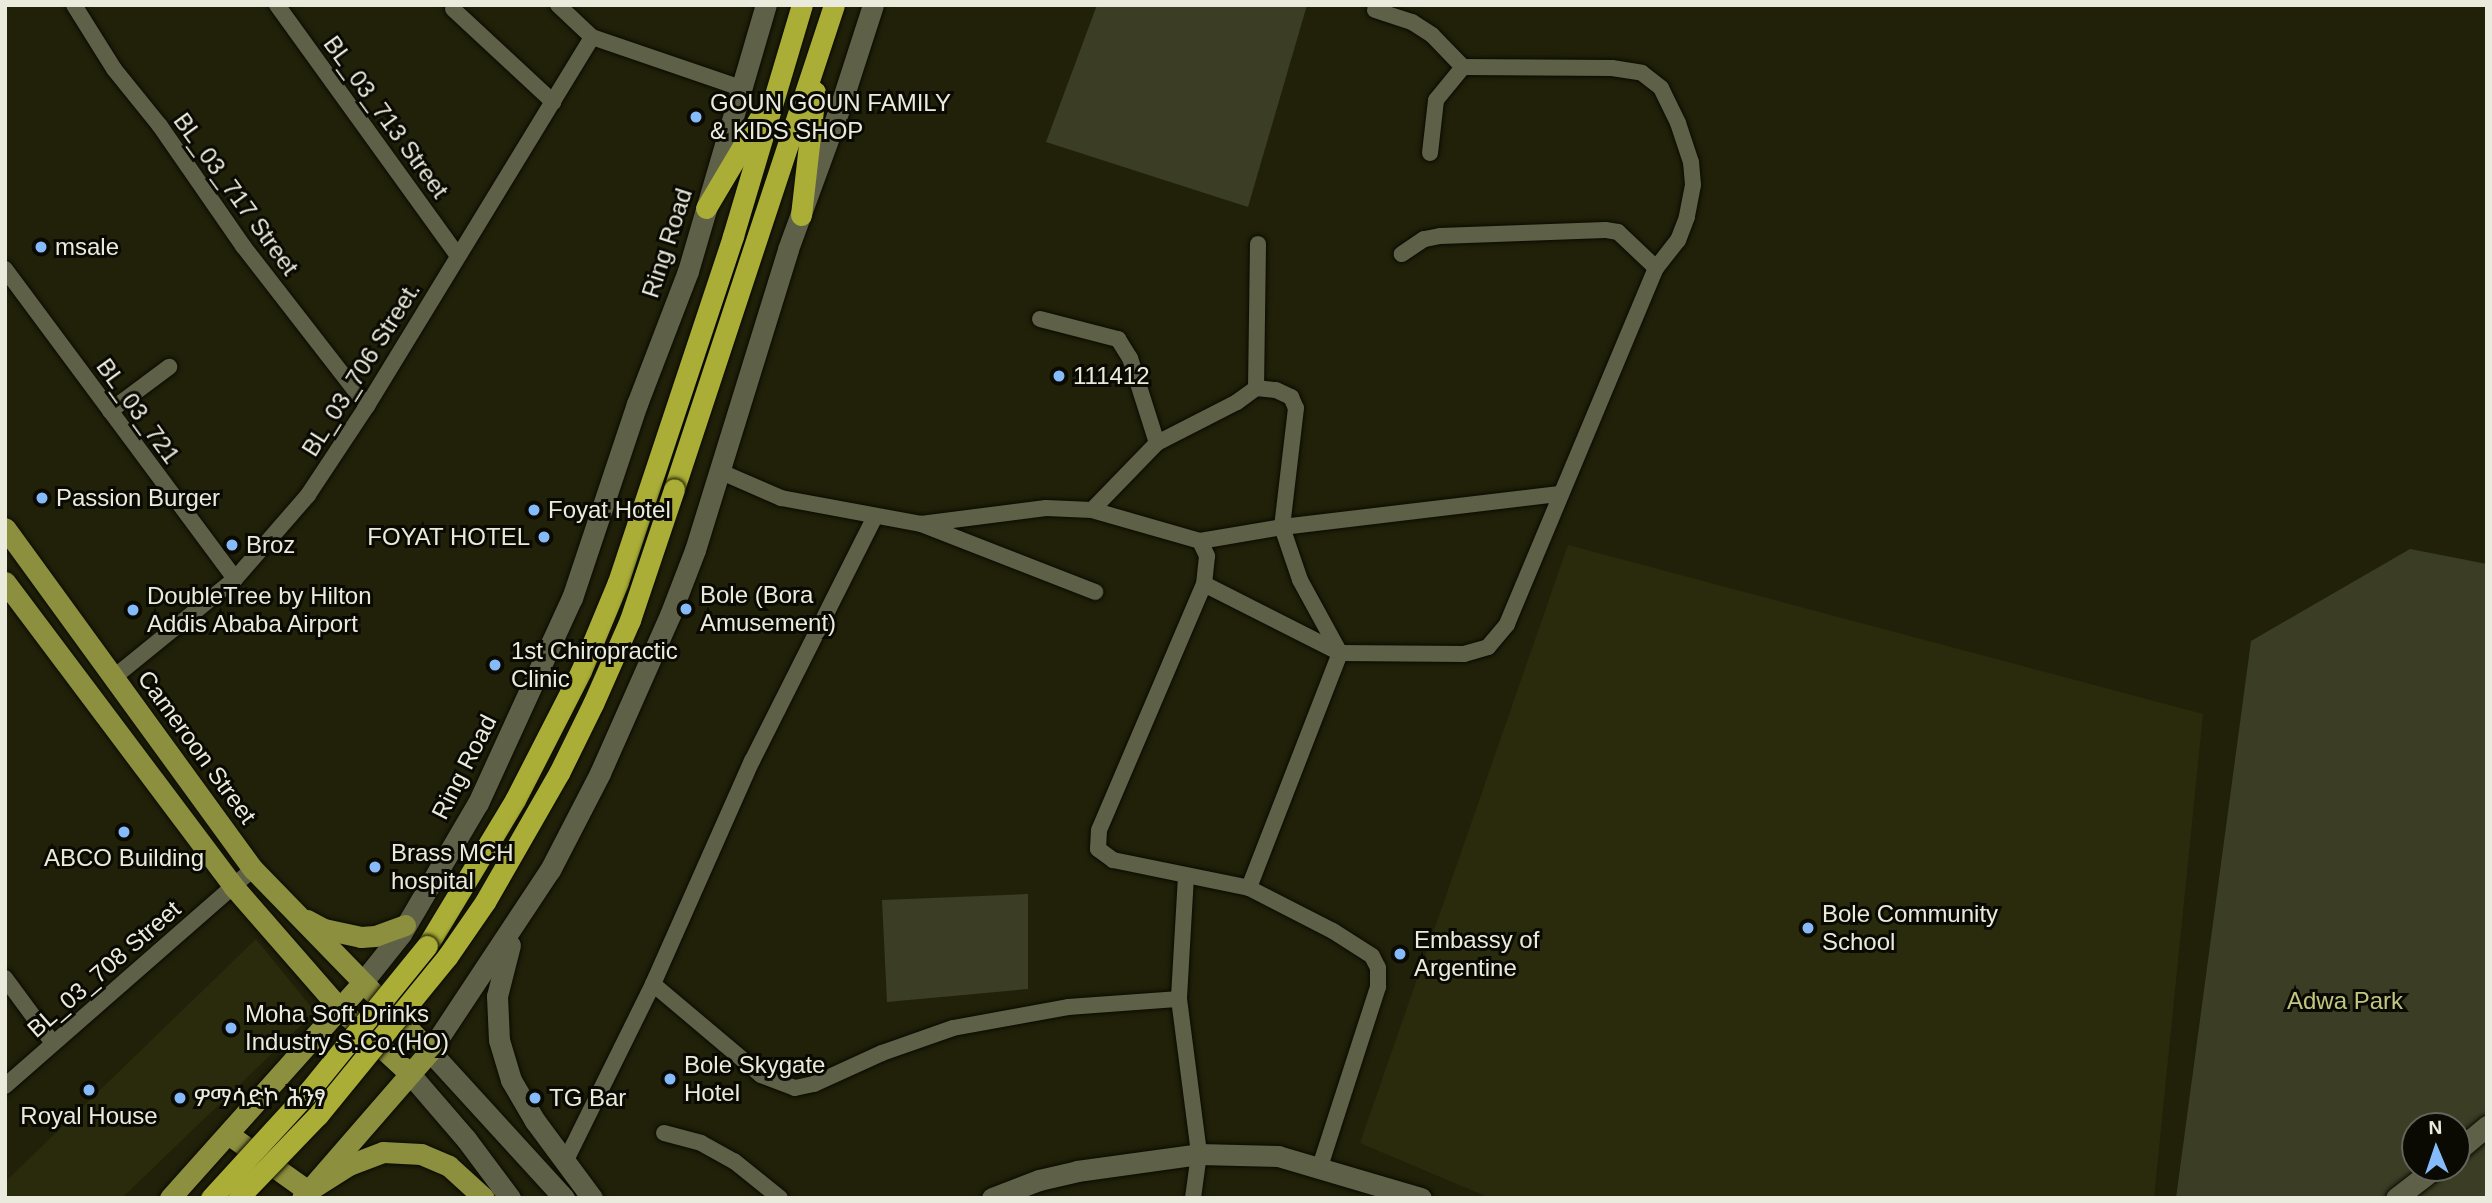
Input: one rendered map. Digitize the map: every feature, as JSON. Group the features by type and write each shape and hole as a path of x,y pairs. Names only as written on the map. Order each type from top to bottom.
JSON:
{"highway":[{"path":"211,1198 309,1091 405,974 455,903 515,800 581,671 618,582 733,236 802,5"},
{"path":"238,1198 318,1115 447,957 485,902 559,773 630,620 834,5"},
{"path":"801,215 820,52"},
{"path":"706,208 734,165 783,75"}],"main road":[{"name":"Cameroon Street","path":"5,528 253,869 430,1051"},
{"path":"5,582 233,886 341,1010 410,1074"},
{"path":"177,814 202,798"},
{"path":"283,902 324,929 343,935 375,936 405,925"},
{"name":"Ring Road","path":"170,1198 341,1010 362,983"},
{"path":"305,1194 430,1051"},
{"path":"228,1134 305,1194"},
{"path":"305,1194 349,1165 383,1152 421,1154 449,1166 484,1198"}],"street":[{"name":"BL_03_717 Street","path":"74,5 114,69 160,125 314,341 367,406"},
{"name":"BL_03_713 Street","path":"277,5 458,256"},
{"path":"558,5 592,37 741,88"},
{"name":"Ring Road","path":"362,983 401,934 478,803 572,598 638,404 688,271 765,5"},
{"path":"564,1198 430,1051 522,915 590,794 631,705 683,581 788,249 873,5"},
{"path":"453,9 552,102"},
{"path":"1204,584 1340,653 1464,654 1488,647 1507,624 1656,268 1678,240 1687,217 1693,185 1691,162 1678,123 1661,88 1643,73 1612,68 1478,70 1463,67 1432,36 1412,22 1375,10"},
{"name":"BL_03_706 Street.","path":"113,678 235,579 308,495 367,406 592,37"},
{"path":"1430,153 1436,100 1463,67"},
{"path":"1402,254 1424,239 1440,236 1605,230 1618,232 1656,268"},
{"path":"1256,387 1258,244"},
{"name":"BL_03_721","path":"5,269 235,579"},
{"path":"1040,319 1118,339 1133,369 1157,443"},
{"path":"110,411 169,367"},
{"path":"1093,510 1157,443 1237,402 1256,387 1276,390 1291,397 1296,408 1282,527 1300,580 1340,653 1249,888"},
{"path":"719,471 781,498 921,524 1095,592"},
{"path":"921,524 1046,508 1093,510 1200,541 1282,527 1560,494"},
{"path":"565,1162 653,984 752,761 875,516"},
{"path":"1200,541 1207,556 1204,584 1099,830 1098,849 1113,860 1249,888 1332,931 1372,956 1378,968 1378,987 1320,1167"},
{"name":"BL_03_708 Street","path":"5,1086 253,869"},
{"path":"1186,876 1179,999 1199,1154 1193,1198"},
{"path":"522,915 505,960 497,996 499,1040 511,1080 535,1121 592,1198"},
{"path":"5,978 53,1044"},
{"path":"653,984 761,1075 795,1088 814,1084 881,1054 953,1028 1069,1007 1179,999"},
{"path":"410,1074 466,1139 510,1198"},
{"path":"2471,1139 2487,1126"},
{"path":"664,1133 701,1143 734,1161 780,1198"},
{"path":"992,1198 1039,1180 1110,1164 1199,1154 1278,1156 1421,1198"},
{"path":"2396,1198 2417,1182"}],"shaded area":[{"name":"Bole Community School","path":"1568,545 2203,714 2154,1198 1490,1198 1360,1143"},
{"path":"256,939 315,1012 122,1198 5,1198 5,1182"}],"green space":[{"path":"1097,5 1307,5 1248,207 1046,142"},
{"name":"Adwa Park","path":"2410,549 2487,564 2487,1198 2176,1198 2251,641"},
{"path":"1028,894 1028,989 887,1002 882,900"}],"place":[{"name":"GOUN GOUN FAMILY & KIDS SHOP","path":"696,117"},
{"name":"msale","path":"41,247"},
{"name":"111412","path":"1059,376"},
{"name":"Passion Burger","path":"42,498"},
{"name":"Foyat Hotel","path":"534,510"},
{"name":"FOYAT HOTEL","path":"544,537"},
{"name":"Broz","path":"232,545"},
{"name":"Bole (Bora Amusement)","path":"686,609"},
{"name":"DoubleTree by Hilton Addis Ababa Airport","path":"133,610"},
{"name":"1st Chiropractic Clinic","path":"495,665"},
{"name":"ABCO Building","path":"124,832"},
{"name":"Brass MCH hospital","path":"375,867"},
{"name":"Bole Community School","path":"1808,928"},
{"name":"Embassy of Argentine","path":"1400,954"},
{"name":"Moha Soft Drinks Industry S.Co.(HO)","path":"231,1028"},
{"name":"Bole Skygate Hotel","path":"670,1079"},
{"name":"Royal House","path":"89,1090"},
{"name":"ዎማሳድኮ ሕንፃ","path":"180,1098"},
{"name":"TG Bar","path":"535,1098"}]}
